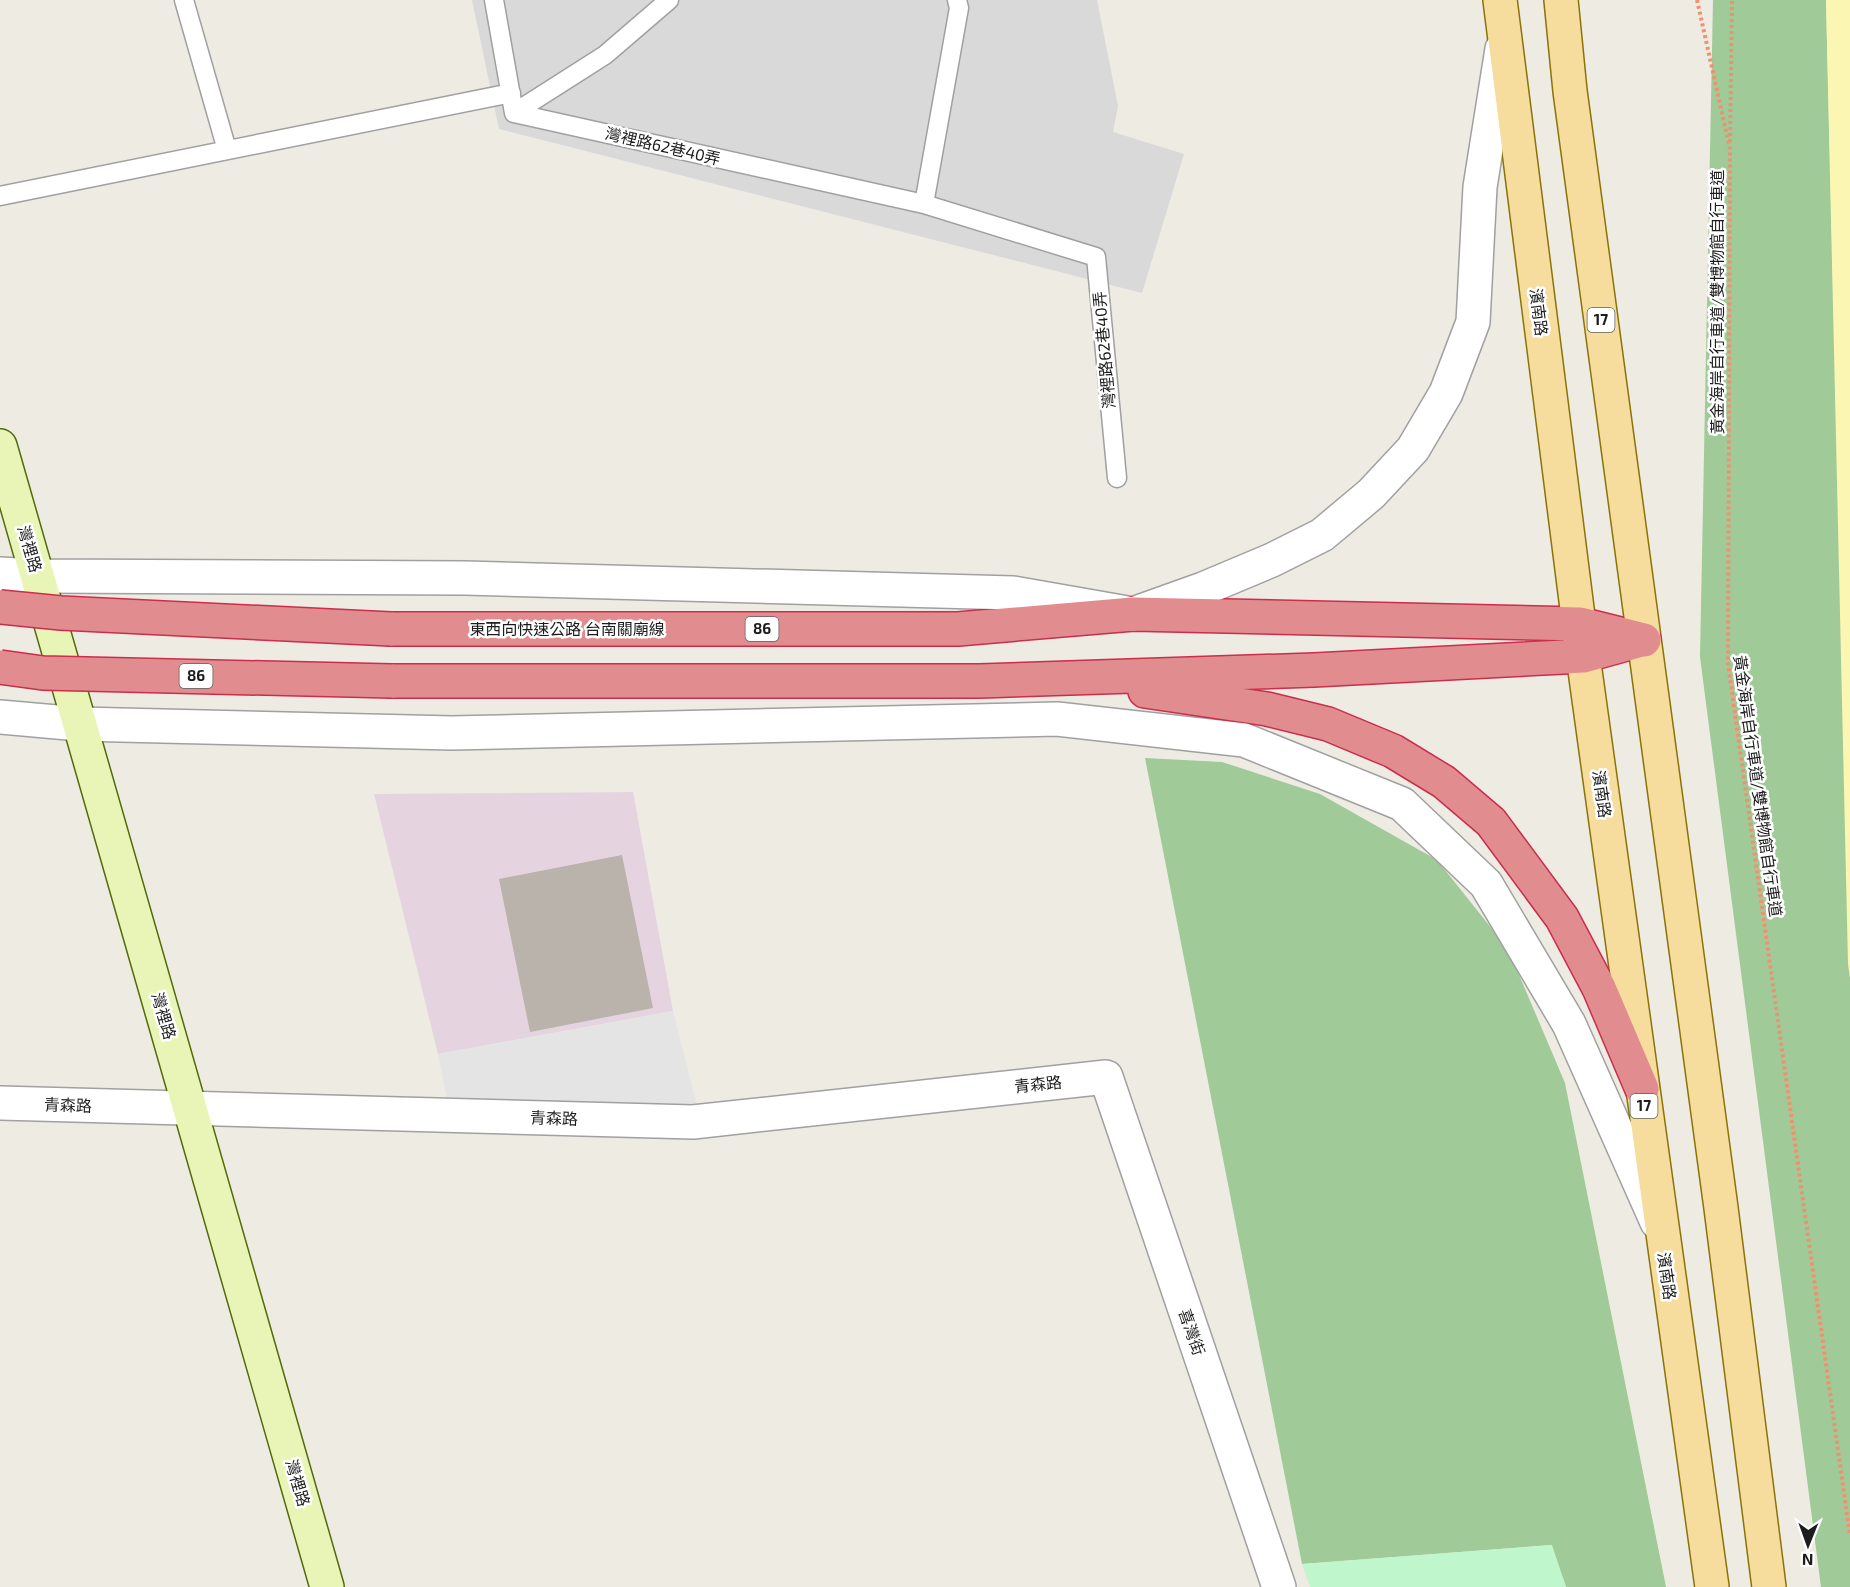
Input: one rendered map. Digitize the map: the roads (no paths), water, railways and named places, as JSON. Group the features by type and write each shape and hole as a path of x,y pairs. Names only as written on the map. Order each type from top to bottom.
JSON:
{"highway":[{"name":"東西向快速公路 台南關廟線","path":"0,607 61,613 391,629 958,629 1133,614 1580,624 1644,640"},
{"path":"1066,679 1314,670 1583,656 1644,640"},
{"name":"86","path":"0,667 43,673 392,681 1066,679"},
{"path":"1066,679 1267,709 1328,724 1393,751 1444,782 1491,822 1562,918 1599,988 1642,1089"}],"main road":[{"name":"濱南路","path":"1500,0 1503,42 1583,656 1660,1229 1712,1587"},
{"name":"17","path":"1562,0 1570,91 1721,1208 1769,1587"}],"street":[{"path":"0,574 465,578 1001,593 1133,614 1272,560 1322,535 1371,494 1413,449 1446,393 1473,322 1480,187 1503,42"},
{"name":"灣裡路","path":"0,446 327,1587"},
{"path":"0,717 79,724 452,733 1057,719 1244,740 1402,804 1486,884 1569,1024 1660,1229"},
{"name":"青森路","path":"0,1103 693,1122 1106,1077"},
{"name":"喜灣街","path":"1106,1077 1279,1587"}],"lane":[{"path":"184,0 227,150"},
{"path":"494,0 514,113 605,55 669,0"},
{"path":"924,204 959,8 957,0"},
{"path":"0,196 511,93"},
{"name":"灣裡路62巷40弄","path":"514,113 924,204 1096,257 1117,478"}]}
